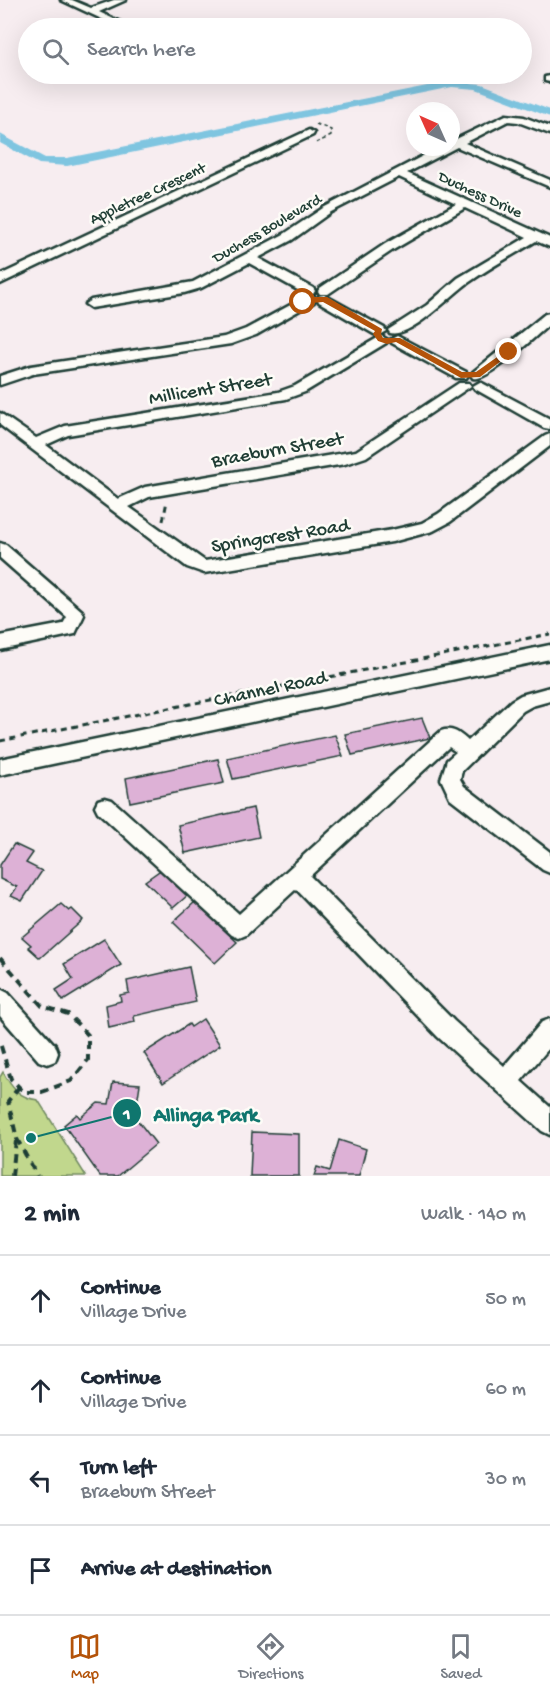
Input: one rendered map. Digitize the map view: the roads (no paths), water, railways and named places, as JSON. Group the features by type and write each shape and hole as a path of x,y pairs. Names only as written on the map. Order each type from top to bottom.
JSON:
{"street":[{"path":"65,0 104,18"},
{"path":"90,12 122,0"},
{"name":"Duchess Boulevard","path":"460,141 506,118 520,119 550,131"},
{"name":"Appletree Crescent","path":"0,280 309,133"},
{"path":"460,148 550,184"},
{"name":"Duchess Boulevard","path":"91,304 192,286 288,237 327,210 431,156"},
{"name":"Duchess Drive","path":"399,173 550,243"},
{"path":"249,258 317,301 389,247 465,203"},
{"path":"324,295 391,342 396,335 432,308 462,281 536,236"},
{"path":"0,381 31,370 226,341 251,332 309,295"},
{"path":"479,381 550,317"},
{"name":"Millicent Street","path":"35,444 65,430 281,396 300,389 380,335"},
{"path":"396,335 463,381 467,373 550,425 547,430 550,437"},
{"name":"Braeburn Street","path":"117,506 134,495 145,492 345,459 361,454 463,381"},
{"name":"Springcrest Road","path":"0,418 193,564 204,567 414,531 444,518 550,437"},
{"path":"0,549 76,615 69,629 0,643"},
{"name":"Channel Road","path":"0,767 550,652"},
{"path":"550,694 527,700 517,706 454,766 450,775 450,783 457,792 550,864"},
{"path":"105,806 239,928 448,736 469,752"},
{"path":"297,876 446,1029 550,1123"},
{"path":"0,1000 46,1053"},
{"path":"505,1083 550,1030"}],"waterway":[{"path":"0,138 43,161 67,162 452,84 478,86 550,114"}],"place":[{"name":"Allinga Park","path":"31,1138"}]}
